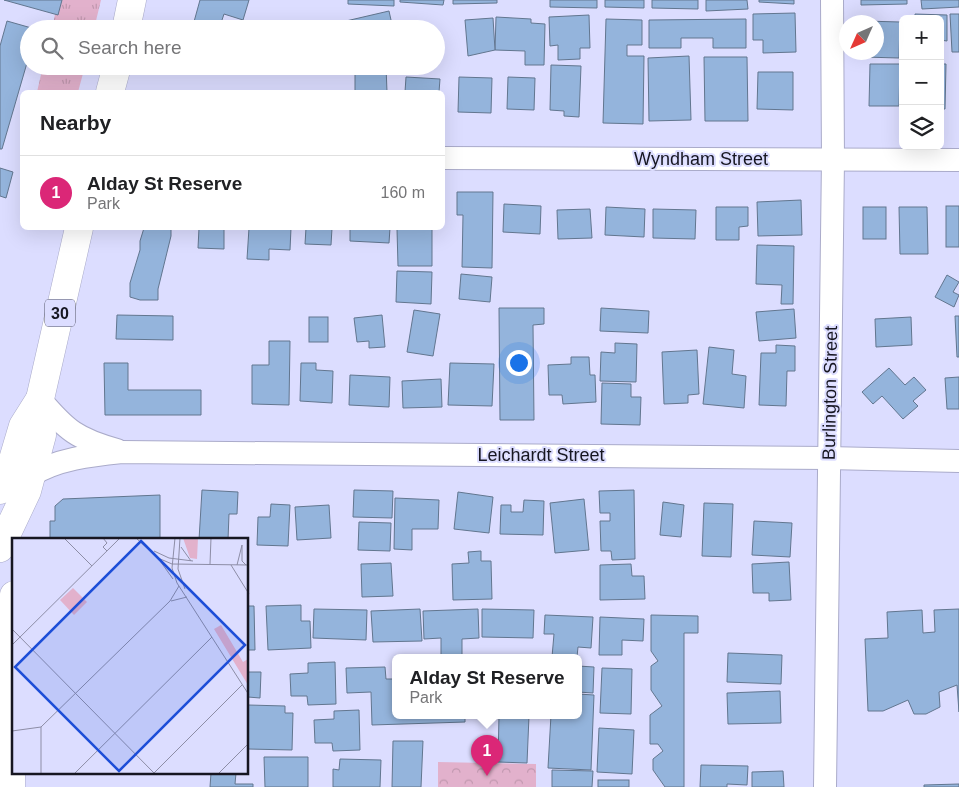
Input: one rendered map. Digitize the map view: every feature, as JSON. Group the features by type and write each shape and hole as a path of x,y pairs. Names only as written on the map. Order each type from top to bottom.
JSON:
{"main road":[{"path":"128,20 132,0"},
{"path":"111,90 115,75"},
{"name":"30","path":"0,548 28,484 42,435 40,399 79,230"},
{"name":"30","path":"0,490 12,463 24,426 40,399"},
{"path":"22,538 28,484"},
{"path":"11,787 11,756 1,654 12,604"}],"street":[{"name":"Burlington Street","path":"825,787 833,159 832,0"},
{"name":"Wyndham Street","path":"445,158 959,160"},
{"name":"Leichardt Street","path":"40,399 61,424 73,432 88,441 122,452"},
{"name":"Leichardt Street","path":"28,484 47,468 70,460 122,452 828,458 959,461"}],"green space":[{"path":"58,0 101,0 96,20 54,20"},
{"path":"41,75 83,75 79,90 37,90"},
{"path":"438,762 536,764 536,787 438,787"}],"building":[{"path":"4,0 62,0 58,15"},
{"path":"200,0 249,0 243,20 224,14 222,20 194,20"},
{"path":"348,0 394,0 394,6 348,4"},
{"path":"400,0 444,0 443,5 400,2"},
{"path":"453,0 497,0 497,3 453,4"},
{"path":"550,0 597,0 597,8 550,7"},
{"path":"605,0 644,0 644,8 605,7"},
{"path":"652,0 698,0 698,9 652,8"},
{"path":"706,0 747,0 748,9 706,11"},
{"path":"759,0 794,0 794,4 759,2"},
{"path":"861,0 907,0 907,4 861,5"},
{"path":"921,0 959,0 959,7 922,9"},
{"path":"389,11 391,20 350,20"},
{"path":"795,13 796,52 763,53 763,40 753,40 753,14"},
{"path":"915,14 947,15 947,41 944,41 944,15"},
{"path":"950,14 959,14 959,52 952,52"},
{"path":"589,15 590,48 580,48 580,59 558,60 558,45 550,46 549,17"},
{"path":"496,17 531,19 531,23 545,24 544,65 525,65 525,51 495,50"},
{"path":"493,18 495,50 468,56 465,20"},
{"path":"606,19 642,20 642,45 627,45 627,56 644,56 643,124 603,123"},
{"path":"746,19 746,48 713,48 713,38 681,38 681,48 649,48 649,20"},
{"path":"7,21 20,25 20,75 23,75 2,149 0,149 0,46"},
{"path":"884,22 899,22 899,58 884,58"},
{"path":"689,56 691,120 649,121 648,58"},
{"path":"704,57 747,57 748,121 705,121"},
{"path":"870,64 899,64 899,106 869,106"},
{"path":"944,64 946,64 945,109"},
{"path":"551,65 581,66 579,117 564,116 564,111 550,110"},
{"path":"758,72 793,72 793,110 757,109"},
{"path":"355,75 386,75 387,90 355,90"},
{"path":"406,77 440,79 439,90 405,90"},
{"path":"459,77 492,78 491,113 458,112"},
{"path":"508,77 535,78 534,110 507,109"},
{"path":"0,168 13,172 6,198 0,196"},
{"path":"457,192 493,192 492,268 462,267 463,215 457,215"},
{"path":"801,200 802,235 758,236 757,202"},
{"path":"504,204 541,206 540,234 503,232"},
{"path":"946,206 959,206 959,247 946,247"},
{"path":"606,207 645,209 644,237 605,235"},
{"path":"716,207 748,207 748,226 739,227 739,240 716,240"},
{"path":"863,207 886,207 886,239 863,239"},
{"path":"899,207 927,207 928,254 900,254"},
{"path":"590,209 592,238 558,239 557,210"},
{"path":"653,209 696,210 695,239 653,238"},
{"path":"143,230 171,230 158,289 158,300 140,300 130,297 130,283 140,250 140,241"},
{"path":"199,230 224,230 224,249 198,248"},
{"path":"249,230 291,230 290,250 269,249 269,260 247,259"},
{"path":"306,230 332,230 331,245 305,244"},
{"path":"350,230 390,230 389,243 350,241"},
{"path":"397,230 432,230 432,266 398,266"},
{"path":"757,245 794,246 793,304 781,304 782,285 756,284"},
{"path":"397,271 432,272 431,304 396,302"},
{"path":"461,274 492,277 490,302 459,299"},
{"path":"947,275 959,282 953,292 959,295 954,307 935,297"},
{"path":"499,308 544,308 544,324 533,325 534,420 500,420"},
{"path":"601,308 649,311 648,333 600,331"},
{"path":"794,309 796,338 759,341 756,312"},
{"path":"414,310 440,314 433,356 407,352"},
{"path":"117,315 173,316 173,340 116,339"},
{"path":"382,315 385,347 369,348 369,341 357,342 354,318"},
{"path":"955,316 959,316 959,357 957,357"},
{"path":"309,317 328,317 328,342 309,342"},
{"path":"911,317 912,345 876,347 875,319"},
{"path":"269,341 290,341 289,405 252,404 252,365 269,365"},
{"path":"615,343 637,344 636,382 600,381 601,352 615,353"},
{"path":"776,345 795,346 795,371 787,371 786,406 759,405 761,353 776,353"},
{"path":"709,347 734,350 732,374 746,376 744,408 703,404"},
{"path":"697,350 699,394 688,395 688,403 664,404 662,352"},
{"path":"571,357 589,357 590,375 595,375 596,402 563,404 562,395 549,395 548,365 571,364"},
{"path":"104,363 128,363 128,390 201,390 201,415 105,415"},
{"path":"301,363 316,363 316,370 333,371 332,403 300,401"},
{"path":"450,363 494,364 492,406 448,405"},
{"path":"889,368 905,385 914,377 926,390 913,401 918,406 903,419 882,396 873,404 862,392"},
{"path":"350,375 390,377 389,407 349,405"},
{"path":"959,377 959,409 947,409 945,378"},
{"path":"441,379 442,407 403,408 402,381"},
{"path":"602,383 631,384 631,397 641,397 640,425 601,424"},
{"path":"202,490 238,492 237,514 229,514 228,538 199,538"},
{"path":"354,490 393,491 392,518 353,517"},
{"path":"634,490 635,559 612,560 611,551 601,551 600,521 610,521 610,513 600,513 599,491"},
{"path":"458,492 493,497 489,533 454,529"},
{"path":"160,495 160,538 50,538 50,521 55,521 55,506 63,499"},
{"path":"395,498 439,500 438,529 412,529 412,550 394,549"},
{"path":"584,499 589,550 555,553 550,503"},
{"path":"524,500 544,501 543,535 500,534 501,505 511,505 511,512 523,512"},
{"path":"663,502 684,505 681,537 660,535"},
{"path":"704,503 733,504 731,557 702,556"},
{"path":"271,504 290,505 288,546 257,545 258,517 270,517"},
{"path":"329,505 331,538 297,540 295,507"},
{"path":"754,521 792,523 790,557 752,555"},
{"path":"359,522 391,523 390,551 358,550"},
{"path":"481,551 481,561 491,561 492,599 453,600 452,564 469,563 468,552"},
{"path":"789,562 791,600 769,601 769,593 753,593 752,564"},
{"path":"391,563 393,596 362,597 361,564"},
{"path":"631,564 632,576 644,576 645,599 600,600 600,565"},
{"path":"301,605 301,621 310,621 311,648 268,650 266,606"},
{"path":"249,606 254,606 255,650 249,650"},
{"path":"314,609 367,610 366,640 313,638"},
{"path":"420,609 422,641 373,642 371,611"},
{"path":"478,609 479,638 462,639 462,654 441,654 441,638 424,639 423,611"},
{"path":"482,609 534,610 533,638 482,637"},
{"path":"959,609 959,712 957,685 939,692 940,707 926,714 914,714 908,700 883,711 868,711 865,639 888,638 887,612 922,610 923,633 935,632 934,610"},
{"path":"545,615 593,617 591,648 578,647 577,654 552,654 554,634 544,634"},
{"path":"651,615 698,616 698,633 684,633 684,787 665,787 653,770 653,759 663,751 658,744 650,744 650,715 662,706 651,690 651,666 658,661 651,651"},
{"path":"600,617 644,619 643,641 622,640 622,655 599,655"},
{"path":"728,653 782,655 781,684 727,682"},
{"path":"335,662 336,704 308,705 307,696 291,696 290,674 308,673 308,663"},
{"path":"582,666 594,667 593,693 582,692"},
{"path":"385,667 386,679 392,679 392,719 465,719 465,722 372,725 371,692 347,693 346,668"},
{"path":"602,668 632,669 631,714 600,713"},
{"path":"249,672 261,672 260,698 249,697"},
{"path":"780,691 781,723 728,724 727,693"},
{"path":"582,694 594,695 591,770 548,768 551,719 582,719"},
{"path":"249,705 285,706 285,713 293,713 292,750 249,749"},
{"path":"359,710 360,750 333,751 332,743 315,743 314,720 334,719 334,711"},
{"path":"499,719 529,719 527,763 498,762"},
{"path":"599,728 634,730 632,774 597,772"},
{"path":"393,741 423,741 421,787 392,787"},
{"path":"264,757 308,757 308,787 265,787"},
{"path":"340,759 381,760 380,787 333,787 333,769 339,770"},
{"path":"701,765 748,766 747,785 727,784 727,787 700,787"},
{"path":"552,770 593,771 592,787 552,787"},
{"path":"783,771 784,787 752,787 752,772"},
{"path":"211,774 236,774 235,784 253,784 253,787 210,787"},
{"path":"598,780 629,780 629,787 598,787"},
{"path":"959,784 959,787 924,787 924,785"}],"place":[{"name":"Alday St Reserve","path":"487,776"}]}
